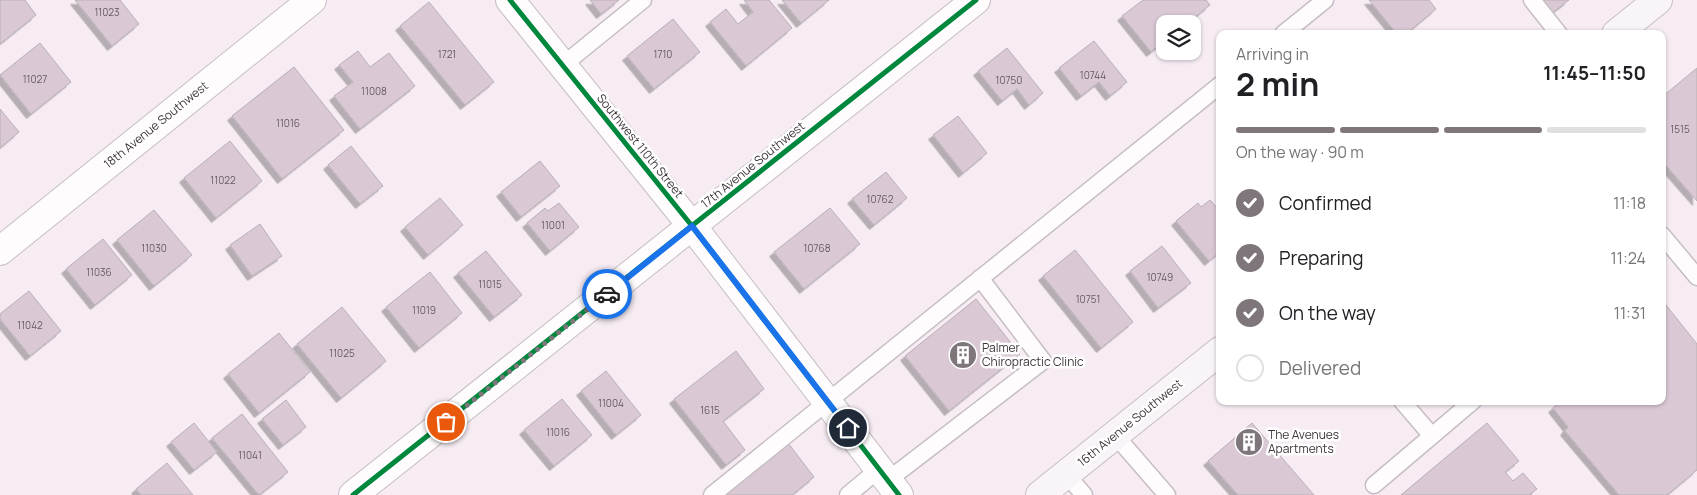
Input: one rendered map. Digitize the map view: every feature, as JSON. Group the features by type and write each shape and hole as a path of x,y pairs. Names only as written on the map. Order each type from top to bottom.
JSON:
{"main road":[{"path":"1621,30 1657,0"},
{"name":"16th Avenue Southwest","path":"1040,495 1216,354"}],"street":[{"name":"18th Avenue Southwest","path":"0,251 312,0"},
{"name":"Southwest 110th Street","path":"510,0 692,226 889,481"},
{"name":"17th Avenue Southwest","path":"353,495 976,0"}],"lane":[{"path":"563,65 643,0"},
{"path":"1288,30 1325,0"},
{"path":"1532,0 1556,30"},
{"path":"712,495 1216,88"},
{"path":"1666,240 1697,277"},
{"path":"848,495 889,481 1043,360 980,278"},
{"path":"1405,405 1432,436"},
{"path":"1374,486 1468,405"},
{"path":"1115,435 1167,495"},
{"path":"1066,474 1084,495"}],"building":[{"path":"0,0 25,0 36,15 0,44"},
{"path":"75,0 120,0 139,24 112,46"},
{"path":"590,0 619,0 601,14"},
{"path":"744,0 769,0 792,28 746,66 710,22 726,9 738,24 753,12"},
{"path":"782,0 829,0 801,23"},
{"path":"1143,0 1206,0 1210,5 1198,15 1156,15 1156,48 1151,52 1122,16"},
{"path":"1369,0 1429,0 1436,9 1411,30 1394,30"},
{"path":"1542,0 1569,0 1552,13"},
{"path":"429,2 494,82 465,105 400,26"},
{"path":"673,19 700,52 654,89 627,56"},
{"path":"1094,41 1127,82 1110,96 1099,82 1081,96 1059,68"},
{"path":"40,43 71,82 31,114 0,75"},
{"path":"1007,48 1043,93 1029,105 1017,89 1002,101 978,71"},
{"path":"358,51 370,67 389,53 415,86 360,129 334,96 353,82 339,65"},
{"path":"294,67 344,130 282,179 232,116"},
{"path":"1697,68 1697,201 1666,166 1666,94"},
{"path":"0,109 19,132 0,148"},
{"path":"958,116 987,153 963,173 933,135"},
{"path":"230,141 262,181 216,218 184,178"},
{"path":"351,146 383,186 360,204 328,165"},
{"path":"540,161 560,186 521,217 501,192"},
{"path":"886,172 907,198 874,225 852,199"},
{"path":"440,198 463,225 428,255 405,227"},
{"path":"1210,200 1216,207 1216,255 1209,261 1176,221 1198,203 1201,207"},
{"path":"559,203 579,227 550,251 527,223 545,208 548,211"},
{"path":"830,208 860,244 804,289 774,252"},
{"path":"154,210 192,255 154,286 117,240"},
{"path":"260,224 282,256 252,276 230,245"},
{"path":"103,239 132,275 95,305 66,269"},
{"path":"1162,246 1191,283 1158,308 1130,271"},
{"path":"1075,250 1133,322 1101,348 1043,276"},
{"path":"486,251 522,295 494,317 458,273"},
{"path":"430,272 462,313 419,348 386,307"},
{"path":"29,291 61,331 30,356 0,319 0,314"},
{"name":"Palmer Chiropractic Clinic","path":"976,299 1020,354 949,411 905,356"},
{"path":"1666,305 1697,344 1697,470 1667,495 1619,495 1565,431 1568,427 1553,408 1556,405 1666,405"},
{"path":"342,307 386,361 341,398 297,344"},
{"path":"279,333 310,372 259,413 228,374"},
{"path":"736,351 764,389 723,421 745,450 726,465 674,399"},
{"path":"606,371 641,415 616,435 581,391"},
{"path":"562,399 592,435 554,466 524,430"},
{"path":"286,400 306,427 283,445 262,419"},
{"path":"242,414 288,472 259,495 212,438"},
{"path":"194,423 217,452 194,470 171,442"},
{"name":"The Avenues Apartments","path":"1252,423 1314,495 1238,495 1208,461"},
{"path":"1487,423 1519,461 1505,472 1513,481 1523,473 1537,489 1529,495 1401,495"},
{"path":"788,443 814,477 792,495 722,495"},
{"path":"167,463 193,495 141,495 136,489"}],"cycle path":[{"path":"510,0 692,226 899,495"},
{"path":"353,495 976,0"}],"way so far":[{"path":"446,422 607,294"}],"place":[{"name":"Palmer Chiropractic Clinic","path":"963,355"},
{"name":"The Avenues Apartments","path":"1249,442"}],"route":[{"path":"607,294 692,226 848,428"}]}
